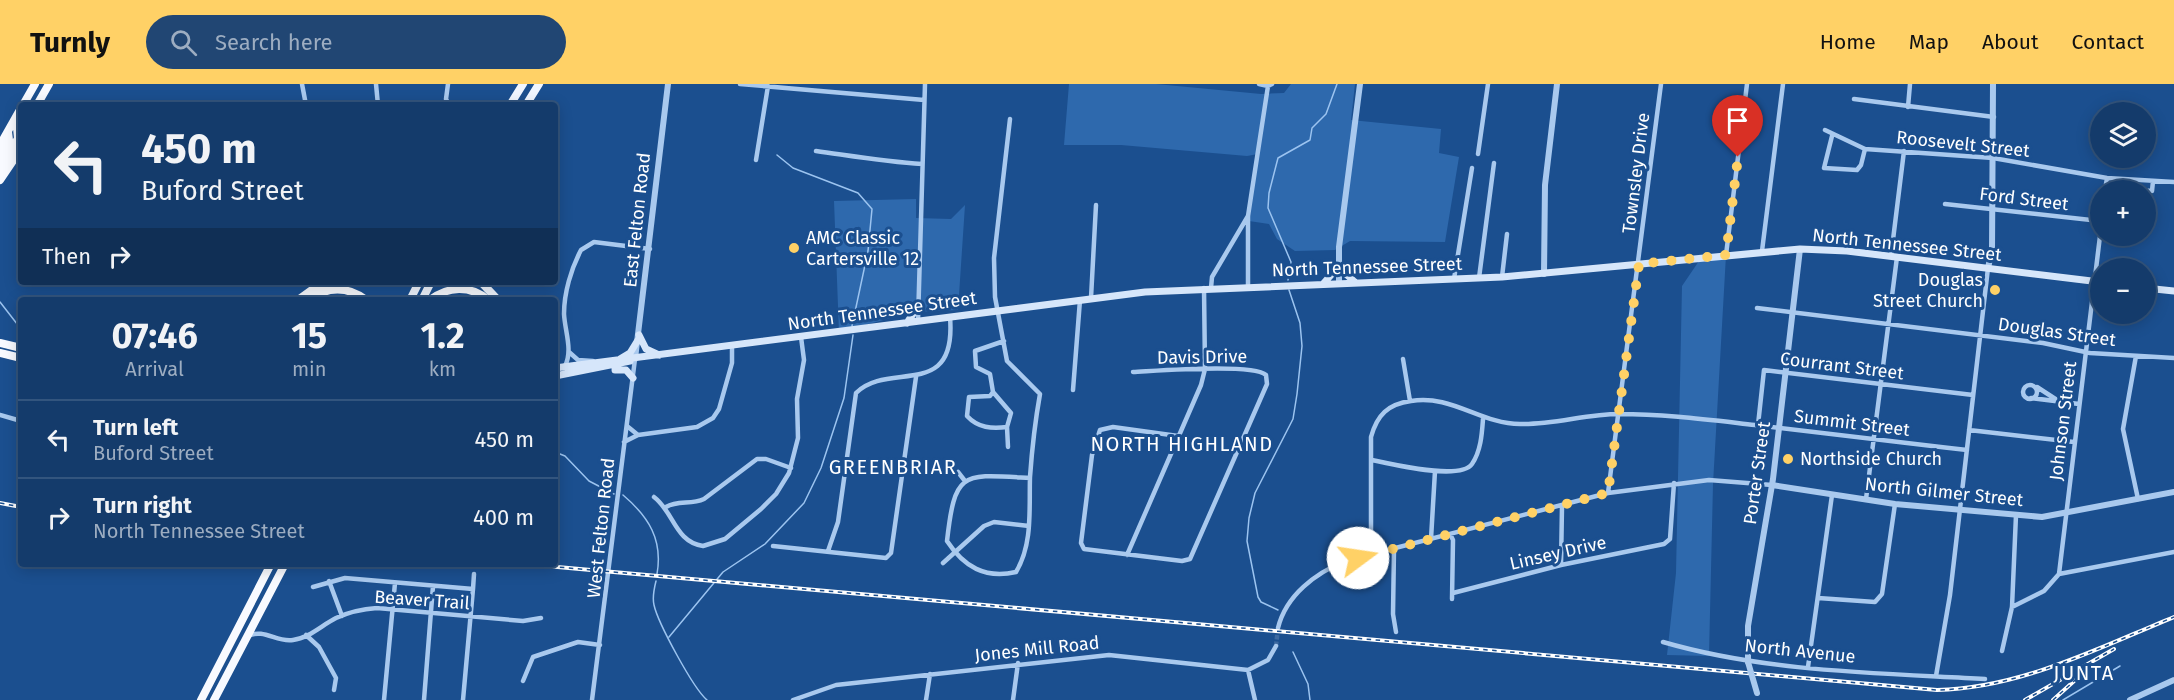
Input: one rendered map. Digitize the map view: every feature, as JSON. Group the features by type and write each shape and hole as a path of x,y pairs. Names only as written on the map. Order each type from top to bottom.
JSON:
{"highway":[{"path":"25,102 35,84"},
{"path":"31,102 40,84"},
{"path":"39,102 48,84"},
{"path":"0,145 18,114"},
{"path":"0,158 9,140 8,132"},
{"path":"0,170 18,138"},
{"path":"0,180 18,153"},
{"path":"304,297 320,286 326,285"},
{"path":"306,297 336,289 353,292 361,297"},
{"path":"434,297 442,292 459,289 476,292 484,297"},
{"path":"0,343 18,347"},
{"path":"0,353 18,357"},
{"path":"201,700 269,567"},
{"path":"214,700 283,567"}],"main road":[{"path":"512,102 523,84"},
{"path":"527,102 539,84"},
{"name":"North Tennessee Street","path":"558,367 661,356 1091,298 1208,288 1502,277 1762,251 1800,249 1894,256 2090,281"},
{"path":"1323,284 1339,267 1356,283"},
{"path":"484,285 495,297"},
{"path":"2156,289 2174,291"},
{"path":"907,323 918,306"},
{"path":"620,359 630,352 638,338 646,349 661,356"},
{"name":"North Tennessee Street","path":"558,376 620,365 635,359"},
{"path":"571,374 623,369 633,378"}],"street":[{"path":"302,84 305,102"},
{"path":"375,84 378,102"},
{"path":"448,84 448,102"},
{"name":"East Felton Road","path":"635,359 668,84"},
{"path":"740,84 924,100"},
{"path":"918,322 925,84"},
{"path":"1248,286 1248,216 1270,85 1259,84"},
{"path":"1339,283 1340,238 1360,84"},
{"path":"1478,154 1488,84"},
{"path":"1544,274 1545,185 1557,84"},
{"name":"Townsley Drive","path":"1608,493 1661,84"},
{"path":"1726,255 1747,84"},
{"path":"1762,251 1783,84"},
{"path":"1908,107 1910,84"},
{"path":"1935,676 1949,604 1972,395 1988,268 1991,261 1993,84"},
{"path":"756,160 768,86"},
{"path":"1854,99 1994,117"},
{"path":"1010,119 994,258 997,311 1007,361 1040,394 1030,478 1029,526 1024,560 1016,572 1003,575 982,573 967,565 947,541 951,503 957,490 965,481 979,476 1030,478"},
{"name":"Roosevelt Street","path":"1825,130 1865,149 1993,158 2107,178 2138,180"},
{"path":"1832,135 1824,168 1857,170 1862,165 1865,149"},
{"path":"816,151 879,162 922,164"},
{"path":"1866,499 1887,324 1904,151"},
{"path":"1479,278 1494,163"},
{"path":"1454,279 1472,168"},
{"name":"Roosevelt Street","path":"2156,181 2174,182"},
{"name":"Ford Street","path":"1945,204 2090,220"},
{"path":"1091,298 1095,205"},
{"path":"1127,555 1201,385 1205,369 1208,288 1212,277 1248,216"},
{"path":"1502,277 1507,234"},
{"path":"565,366 569,352 564,316 565,299 581,250 593,243 650,249"},
{"name":"Porter Street","path":"1761,700 1747,660 1748,626 1772,485 1800,249"},
{"path":"1073,390 1080,300"},
{"name":"Douglas Street","path":"1757,308 2051,344 2085,352 2174,358"},
{"path":"828,551 838,522 856,393 865,384 916,377 934,369 945,354 950,336 950,317"},
{"name":"Johnson Street","path":"2059,574 2090,323"},
{"path":"654,497 666,507 682,537 697,545 711,545 725,539 769,502 791,468 798,438 797,400 804,360 801,337"},
{"path":"1004,341 975,351 976,367 990,374 993,392 1011,412 1007,427 1008,447"},
{"path":"624,442 638,435 697,427 713,418 719,409 732,363 732,346"},
{"path":"569,352 578,360 604,361"},
{"path":"2136,356 2123,429 2139,499"},
{"name":"West Felton Road","path":"592,700 635,359"},
{"path":"1403,359 1410,401"},
{"name":"Davis Drive","path":"1133,372 1205,369 1258,370 1266,375 1267,384 1193,556 1182,561 1087,551 1081,543 1092,455 1098,433 1106,427 1178,436"},
{"name":"Courrant Street","path":"1758,425 1764,370 1972,395"},
{"path":"773,546 886,558 891,553 916,377"},
{"path":"2060,402 2035,387 2028,385 2024,389 2026,396 2031,398 2060,402 2079,404"},
{"path":"2031,398 2037,394 2035,387"},
{"path":"993,392 990,396 969,397 967,416 986,428 1007,427"},
{"path":"1371,555 1371,437 1375,423 1387,408 1410,401 1436,400 1455,404 1483,419 1481,440 1472,464 1460,472 1435,471 1372,460"},
{"name":"Summit Street","path":"1483,419 1520,424 1618,414 1758,425 1967,450"},
{"path":"0,415 18,420"},
{"path":"626,426 638,435"},
{"path":"1969,430 2074,442"},
{"path":"666,507 678,502 704,500 757,459 766,459 791,468"},
{"path":"1431,539 1435,471"},
{"path":"958,472 965,481"},
{"name":"North Gilmer Street","path":"1674,483 1720,480 1772,485 1895,504 2042,517 2174,492"},
{"path":"1278,628 1282,615 1296,595 1315,576 1345,561 1608,493 1674,483"},
{"name":"Linsey Drive","path":"1450,534 1453,540 1452,596 1561,565 1664,544 1670,539 1674,483"},
{"path":"1808,667 1832,495"},
{"path":"1818,598 1875,602 1882,594 1895,504"},
{"path":"1561,565 1562,506"},
{"path":"2002,651 2012,607 2016,515"},
{"path":"943,563 984,526 994,522 1029,526"},
{"path":"1394,549 1393,614 1396,632"},
{"path":"2012,607 2044,591 2059,574 2095,569 2174,552"},
{"path":"463,700 474,574"},
{"path":"313,586 345,578 473,590"},
{"path":"329,581 342,616"},
{"path":"384,700 395,583"},
{"path":"424,700 433,586"},
{"name":"Beaver Trail","path":"247,636 257,633 266,634 286,641 306,636 342,616 361,610 392,609 523,621 541,618"},
{"path":"257,618 260,628 266,634"},
{"path":"306,636 319,648 336,678 334,690"},
{"path":"523,681 533,657 578,642 600,645"},
{"name":"North Avenue","path":"1663,642 1709,656 1808,667 1985,679"},
{"path":"1255,700 1248,670 1268,660 1276,646"},
{"name":"Jones Mill Road","path":"793,700 836,685 1018,663 1109,655 1248,670"},
{"path":"1013,700 1018,663"},
{"path":"926,700 930,674"},
{"path":"2130,700 2174,680"}],"shaded area":[{"path":"1069,84 1156,84 1261,94 1284,93 1291,84 1355,84 1351,120 1441,129 1439,153 1459,157 1445,242 1350,241 1335,250 1295,251 1277,239 1269,224 1249,221 1258,154 1247,156 1121,145 1064,145"},
{"path":"916,199 916,218 951,219 965,205 958,310 913,312 839,332 834,201"},
{"path":"1726,255 1713,484 1709,656 1667,655 1676,573 1682,286 1701,258"}],"waterway":[{"path":"1288,280 1291,262 1268,208 1269,193 1278,158 1310,140 1312,128 1326,114 1337,84"},
{"path":"777,155 793,168 858,193 872,209 868,251 852,326"},
{"path":"1278,610 1261,602 1258,597 1247,541 1249,518 1255,493 1293,419 1302,346 1300,323 1289,290"},
{"path":"0,302 18,325"},
{"path":"669,637 723,572 765,544 804,503 821,468 844,398 853,335"},
{"path":"558,453 565,456 589,481 614,494"},
{"path":"623,495 640,512 652,530 658,550 657,574"},
{"path":"656,581 653,599 657,614 685,669 707,700"},
{"path":"1293,652 1308,684 1310,700"},
{"path":"2063,700 2120,666"}],"tunnel":[{"path":"1276,646 1278,628"}],"railway":[{"path":"0,503 18,506"},
{"path":"558,567 1937,690 1968,688 2029,674 2088,653 2174,617"},
{"path":"2025,700 2114,649"},
{"path":"2053,700 2083,673"}],"place":[{"name":"AMC Classic Cartersville 12","path":"794,248"},
{"name":"Douglas Street Church","path":"1995,290"},
{"name":"Northside Church","path":"1788,459"}],"district":[{"name":"NORTH HIGHLAND","path":"1182,444"},
{"name":"GREENBRIAR","path":"893,467"},
{"name":"JUNTA","path":"2084,673"}],"route":[{"path":"1358,558 1608,493 1639,264 1726,255 1738,157"}]}
